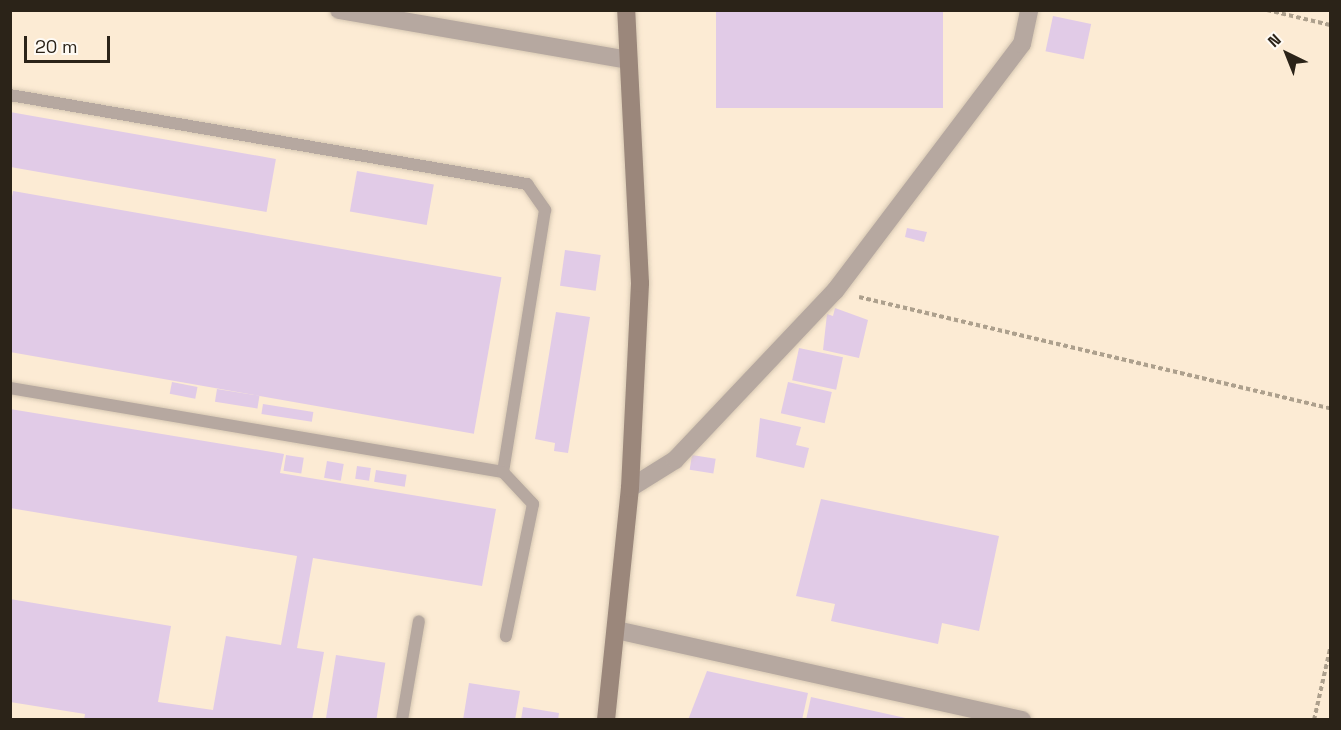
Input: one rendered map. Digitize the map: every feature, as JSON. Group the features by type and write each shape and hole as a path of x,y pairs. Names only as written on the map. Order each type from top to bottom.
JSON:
{"street":[{"path":"339,10 628,60"},
{"path":"606,720 630,488 640,284 626,10"},
{"path":"630,488 675,460 835,291 1022,44 1029,10"},
{"path":"616,630 1022,720"}],"lane":[{"path":"10,95 527,184 545,210 503,472"},
{"path":"10,388 503,472 533,504 506,636"},
{"path":"402,720 419,621"}],"path":[{"path":"1267,10 1330,25"},
{"path":"835,291 1330,408"},
{"path":"1314,720 1330,649"}],"building":[{"path":"716,10 943,10 943,108 716,108"},
{"path":"1053,16 1091,24 1084,59 1046,51"},
{"path":"10,112 276,159 267,212 10,167"},
{"path":"357,171 434,185 427,225 350,211"},
{"path":"13,191 501,277 474,434 10,352 10,208"},
{"path":"907,228 927,232 924,242 905,237"},
{"path":"565,250 601,255 596,291 560,286"},
{"path":"835,308 868,320 859,358 823,350 827,314 833,316"},
{"path":"556,312 590,317 568,453 554,451 555,443 535,439"},
{"path":"799,348 843,357 836,390 792,380"},
{"path":"172,382 198,387 195,399 170,394"},
{"path":"788,382 832,392 825,423 781,413"},
{"path":"217,389 259,396 257,409 215,402"},
{"path":"263,404 313,412 312,422 261,414"},
{"path":"10,409 284,454 280,473 496,509 482,586 313,558 297,648 324,652 312,720 84,720 85,714 10,702 10,599 171,626 158,702 213,710 226,636 281,645 297,556 10,508"},
{"path":"760,418 801,427 796,445 809,448 804,468 756,457"},
{"path":"286,455 304,458 301,474 283,471"},
{"path":"692,455 716,459 713,474 690,470"},
{"path":"327,461 344,464 341,481 324,478"},
{"path":"357,466 371,468 369,481 355,479"},
{"path":"376,470 407,475 405,487 374,482"},
{"path":"821,499 999,536 979,631 942,623 938,644 831,621 835,604 796,596"},
{"path":"336,655 385,663 376,720 326,720"},
{"path":"707,671 808,693 802,720 688,720"},
{"path":"469,683 520,691 515,720 463,720"},
{"path":"811,697 910,719 910,720 806,720"},
{"path":"523,707 559,713 558,720 521,720"}]}
